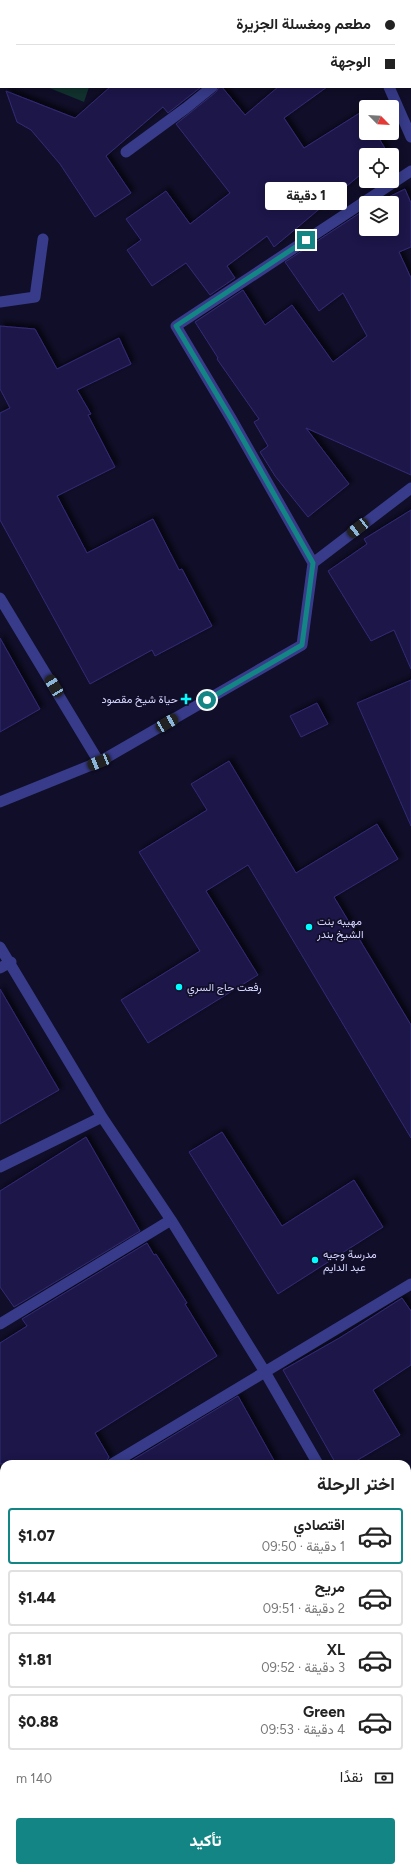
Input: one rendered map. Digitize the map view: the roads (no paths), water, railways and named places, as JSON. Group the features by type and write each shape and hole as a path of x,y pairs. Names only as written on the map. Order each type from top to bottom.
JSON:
{"street":[{"path":"126,152 211,88"},
{"path":"389,88 411,137"},
{"path":"0,802 99,762 302,645 313,563 232,420 176,326 411,171"},
{"path":"0,302 35,297 43,238"},
{"path":"313,563 411,488"},
{"path":"0,598 99,762"},
{"path":"0,947 11,962 102,1117 171,1220 265,1372 316,1460"},
{"path":"0,968 11,962"},
{"path":"0,1167 102,1117"},
{"path":"0,1324 171,1220"},
{"path":"119,1460 411,1284"}],"place":[{"name":"حياة شيخ مقصود","path":"186,699"},
{"name":"مهيبه بنت الشيخ بندر","path":"309,927"},
{"name":"رفعت حاج السري","path":"179,987"},
{"name":"مدرسة وجيه عبد الدايم","path":"315,1260"}]}
